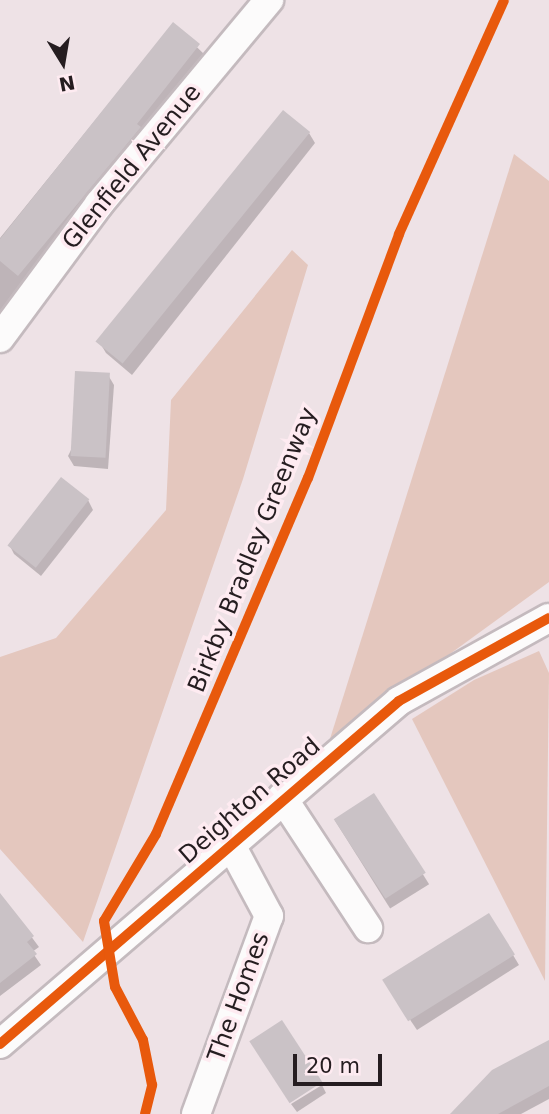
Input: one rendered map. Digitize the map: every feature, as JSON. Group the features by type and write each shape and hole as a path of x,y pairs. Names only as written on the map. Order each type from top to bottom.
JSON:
{"street":[{"name":"Glenfield Avenue","path":"0,338 99,204 269,0"},
{"name":"Deighton Road","path":"0,1044 231,845 282,797 399,701 549,618"},
{"path":"282,797 368,928"},
{"name":"The Homes","path":"196,1114 269,916 231,845"}],"shaded area":[{"path":"514,154 549,181 549,582 329,742"},
{"path":"292,250 308,265 243,479 83,942 0,849 0,657 56,638 166,510 171,400"},
{"path":"539,651 549,673 545,981 412,719 474,680"}],"building":[{"path":"173,22 200,44 137,124 141,127 18,276 0,261 0,239"},
{"path":"283,110 310,132 123,364 95,342"},
{"path":"75,371 110,373 106,458 71,456"},
{"path":"61,477 89,499 36,568 7,546"},
{"path":"374,793 426,873 385,899 334,819"},
{"path":"0,893 34,936 27,942 37,954 0,983"},
{"path":"489,913 515,955 408,1021 382,980"},
{"path":"282,1020 322,1082 290,1103 249,1041"},
{"path":"549,1040 549,1086 498,1114 450,1114 492,1070"}],"cycle path":[{"name":"Birkby Bradley Greenway","path":"145,1114 152,1085 143,1040 115,987 104,921 156,834 308,478 399,234 504,0"},
{"path":"0,1044 399,701 549,618"}]}
